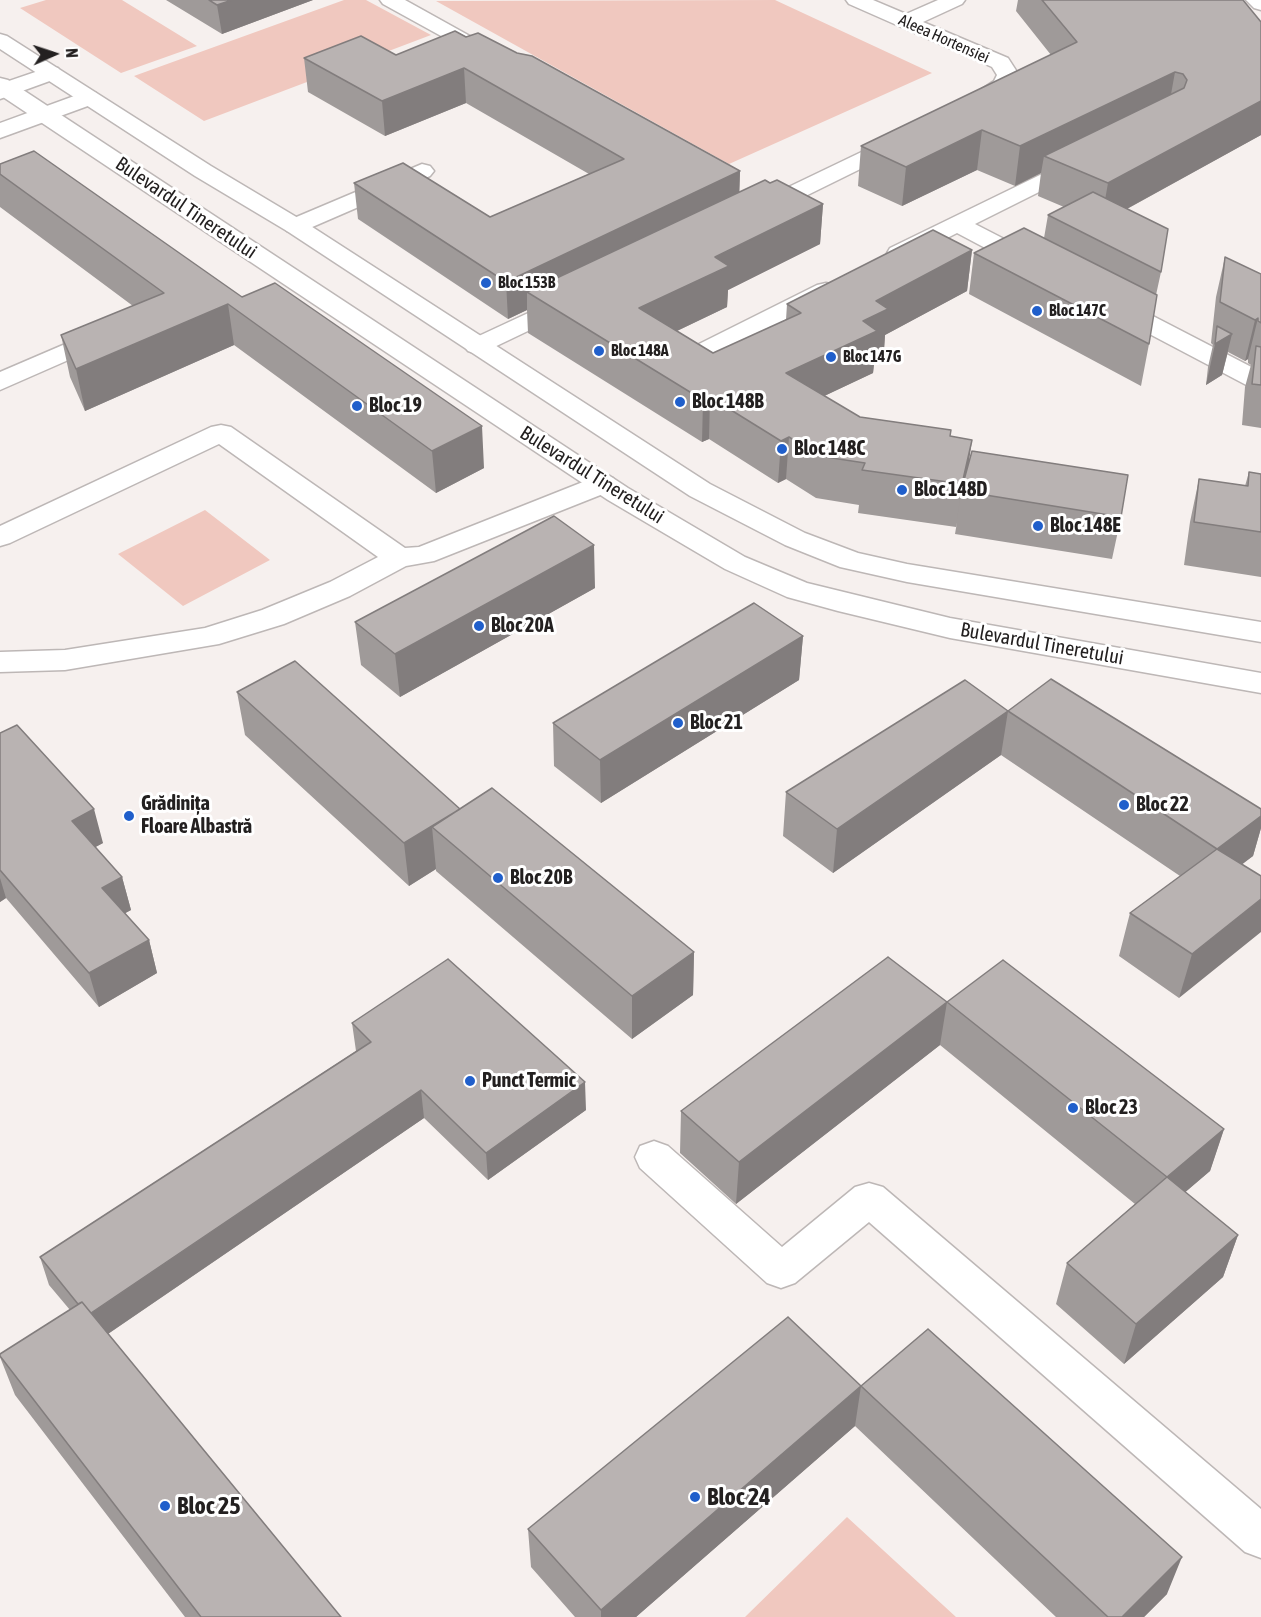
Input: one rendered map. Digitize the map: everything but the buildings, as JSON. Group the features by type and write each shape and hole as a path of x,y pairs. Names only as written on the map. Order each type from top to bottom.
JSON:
{"main road":[{"path":"390,0 507,65"},
{"name":"Aleea Hortensiei","path":"856,0 1000,63 1008,75 1003,85 959,112"},
{"path":"905,22 955,0"},
{"path":"1256,0 1261,4"},
{"name":"Bulevardul Tineretului","path":"0,40 87,98 295,226 700,490 795,539 850,561 907,573 1261,632"},
{"path":"2,89 51,73"},
{"name":"Bulevardul Tineretului","path":"2,89 603,484 735,563 807,593 950,628 1261,683"},
{"path":"0,131 87,98"},
{"path":"734,222 755,202 916,133"},
{"path":"883,261 1100,153"},
{"path":"295,226 422,171"},
{"path":"957,224 1051,273"},
{"path":"704,351 841,282"},
{"path":"477,346 586,293"},
{"path":"1092,295 1261,382"},
{"path":"0,382 115,330"},
{"path":"0,537 221,433 399,558"},
{"path":"0,662 65,660 208,637 273,617 310,602 399,558 424,555 603,484"},
{"path":"654,1157 781,1271 869,1199 1261,1537"}],"shaded area":[{"path":"46,0 122,0 197,46 121,73 20,8"},
{"path":"344,0 366,0 431,35 204,121 134,76"},
{"path":"775,0 932,73 729,164 436,1"},
{"path":"205,510 270,560 183,606 118,554"},
{"path":"847,1517 956,1617 745,1617"}],"place":[{"name":"Bloc 153B","path":"486,283"},
{"name":"Bloc 147C","path":"1037,311"},
{"name":"Bloc 148A","path":"599,351"},
{"name":"Bloc 147G","path":"831,357"},
{"name":"Bloc 148B","path":"680,402"},
{"name":"Bloc 19","path":"357,406"},
{"name":"Bloc 148C","path":"782,449"},
{"name":"Bloc 148D","path":"902,490"},
{"name":"Bloc 148E","path":"1038,526"},
{"name":"Bloc 20A","path":"479,626"},
{"name":"Bloc 21","path":"678,723"},
{"name":"Bloc 22","path":"1124,805"},
{"name":"Grădinița Floare Albastră","path":"129,816"},
{"name":"Bloc 20B","path":"498,878"},
{"name":"Punct Termic","path":"470,1081"},
{"name":"Bloc 23","path":"1073,1108"},
{"name":"Bloc 24","path":"695,1497"},
{"name":"Bloc 25","path":"165,1506"}]}
